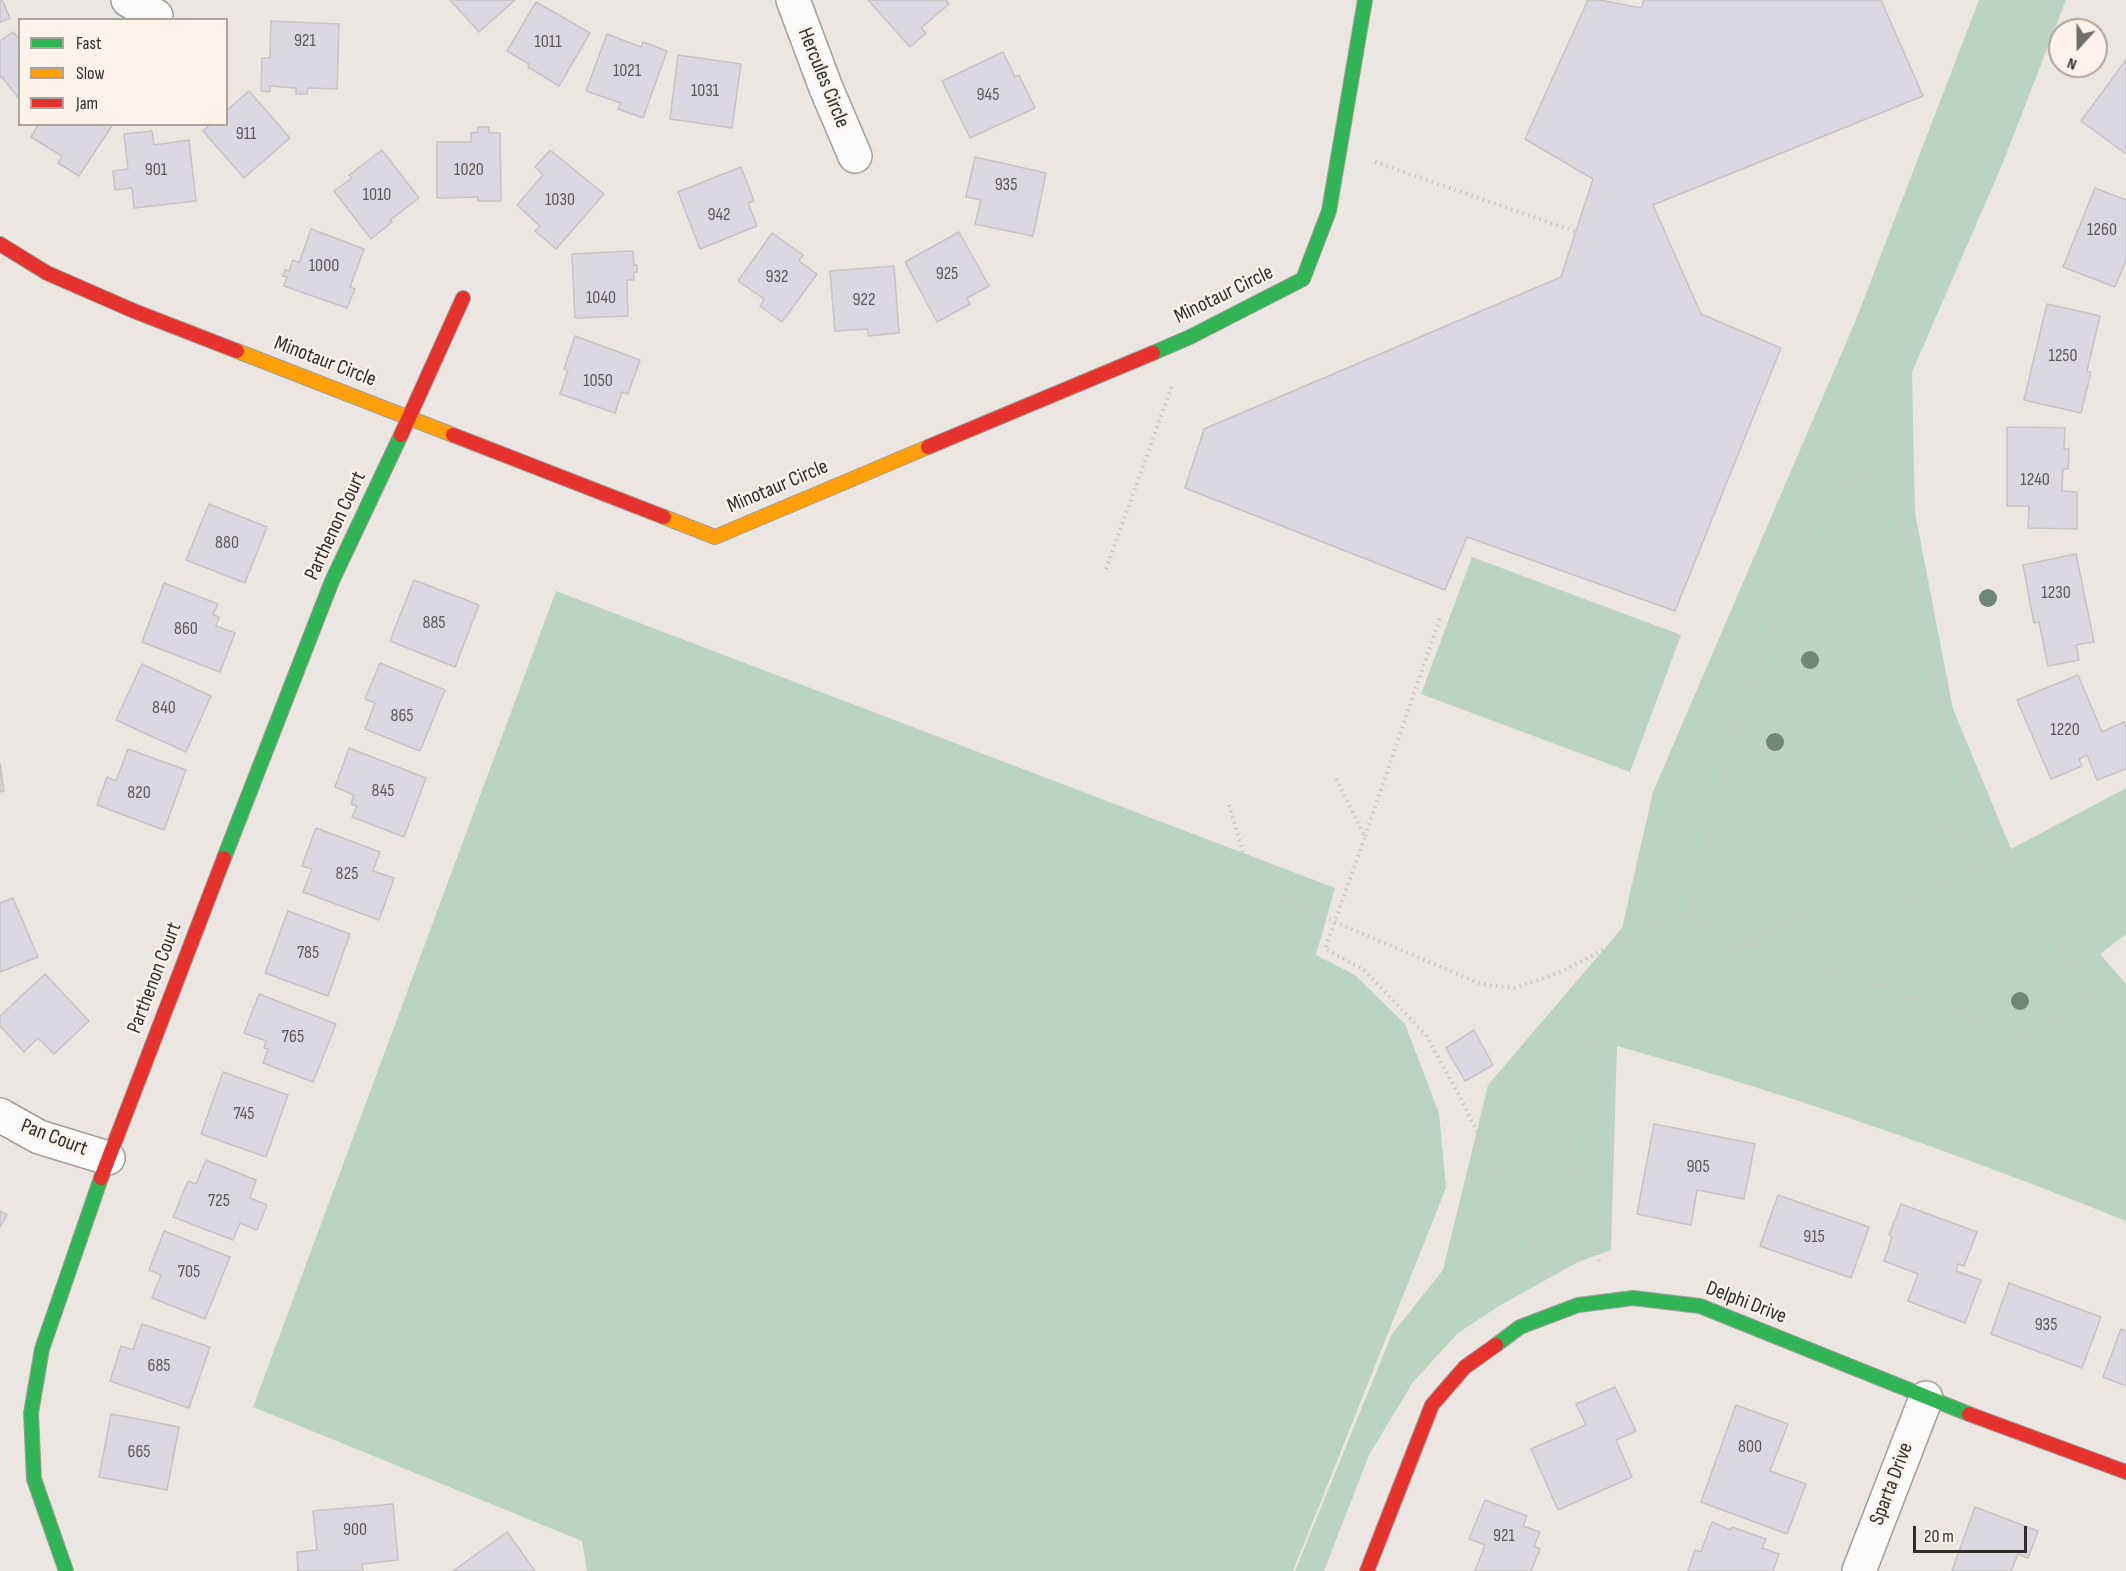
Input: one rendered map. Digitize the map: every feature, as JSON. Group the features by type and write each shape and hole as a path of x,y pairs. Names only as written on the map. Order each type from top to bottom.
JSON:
{"street":[{"path":"128,0 156,16"},
{"name":"Hercules Circle","path":"793,0 826,88 855,156"},
{"name":"Minotaur Circle","path":"0,244 47,273 134,310 714,537 1190,337 1303,279 1329,211 1365,0"},
{"name":"Parthenon Court","path":"66,1571 34,1479 30,1413 42,1349 108,1158 332,581 410,417 463,298"},
{"name":"Pan Court","path":"0,1115 39,1137 108,1158"},
{"name":"Delphi Drive","path":"1367,1571 1432,1405 1465,1367 1520,1327 1578,1305 1633,1298 1700,1306 1926,1398 2126,1472"},
{"name":"Sparta Drive","path":"1859,1571 1926,1398"}],"path":[{"path":"1340,150 1577,232"},
{"path":"1106,569 1190,337"},
{"path":"1689,919 1735,731 1820,496 1869,474 1907,534 1915,601 1947,731 1972,811 2008,855 2092,995 2126,1029"},
{"path":"1441,615 1325,949 1364,970 1426,1035 1548,1276"},
{"path":"1735,731 1812,774 1900,818 1999,843 2054,873 2126,835"},
{"path":"1336,778 1365,837"},
{"path":"1229,805 1243,852 1274,894 1482,984 1515,988 1561,972 1641,930 1676,919 1689,919 1748,942 1917,998 2025,1037 2092,995"},
{"path":"1599,1261 1592,1223 1577,1188 1560,1071 1607,1027 1680,979 1809,912 1899,905 2008,855"}],"green space":[{"path":"1979,0 2066,0 2059,18 2048,18 2048,46 2002,165 1912,372 1915,513 1953,709 2011,849 2126,788 2126,934 2100,954 2126,984 2126,1221 1874,1126 1746,1084 1617,1046 1611,1250 1578,1262 1499,1306 1458,1333 1413,1382 1369,1455 1324,1571 1295,1571 1392,1334 1443,1270 1488,1085 1622,928 1653,792 1855,322"},
{"path":"1472,557 1681,635 1630,772 1421,694"},
{"path":"556,591 1335,888 1316,955 1355,975 1405,1024 1439,1113 1446,1188 1293,1571 587,1571 582,1541 253,1407"}],"building":[{"path":"0,0 10,18 0,22"},
{"path":"450,0 515,0 479,32"},
{"path":"868,0 946,0 949,4 921,28 926,33 910,47"},
{"path":"1588,0 1641,8 1644,0 1881,0 1923,96 1653,205 1701,314 1781,348 1675,611 1467,537 1445,590 1185,488 1204,429 1561,277 1593,179 1525,139"},
{"path":"536,2 590,33 559,86 507,51"},
{"path":"271,21 339,24 337,89 308,88 307,94 296,94 296,88 270,86 270,92 261,91 262,58 270,58"},
{"path":"13,32 18,38 18,97 2,77 0,78 0,41"},
{"path":"607,34 641,47 643,42 667,51 643,118 618,109 621,103 586,91"},
{"path":"1003,52 1015,77 1019,75 1035,108 970,138 942,81"},
{"path":"678,55 741,64 732,128 670,119"},
{"path":"2126,60 2126,154 2081,121"},
{"path":"249,91 290,138 244,178 203,131 209,126 228,126 228,109"},
{"path":"38,126 112,126 79,176 58,163 62,156 31,137"},
{"path":"478,127 489,127 489,133 500,133 501,201 478,201 478,197 437,198 437,142 471,142 471,133 478,132"},
{"path":"152,131 154,145 189,140 196,201 134,208 132,188 115,190 113,171 128,169 124,134"},
{"path":"382,150 419,198 390,220 392,222 371,239 334,191 352,178 349,175"},
{"path":"550,150 604,194 556,249 535,231 540,226 517,205 543,175 535,167"},
{"path":"975,157 1046,173 1033,236 975,224 981,200 966,197"},
{"path":"741,167 754,201 748,203 757,226 700,249 678,192"},
{"path":"2095,188 2126,200 2126,260 2115,287 2063,267"},
{"path":"311,229 364,249 350,287 355,289 347,308 284,286 287,277 283,276 285,270 289,271 293,260 299,263"},
{"path":"959,232 989,286 967,298 970,304 937,322 905,262"},
{"path":"772,233 803,255 799,261 817,274 782,322 760,306 764,299 738,281"},
{"path":"633,251 637,272 634,272 634,280 627,280 628,316 575,318 572,254"},
{"path":"894,266 899,333 868,336 868,329 835,331 830,271"},
{"path":"2047,304 2100,316 2087,371 2091,372 2081,413 2024,400"},
{"path":"575,336 640,360 628,394 622,392 615,413 560,394 568,370 564,369"},
{"path":"2007,427 2065,428 2064,449 2069,449 2068,469 2063,469 2062,491 2077,492 2077,529 2028,528 2029,506 2007,506"},
{"path":"209,504 267,527 245,583 186,560"},
{"path":"2076,554 2094,642 2076,645 2079,660 2048,666 2039,622 2034,623 2023,565"},
{"path":"414,580 479,605 455,667 390,641"},
{"path":"164,583 218,604 213,615 219,617 216,626 235,633 220,672 142,642"},
{"path":"380,663 445,690 420,751 365,729 375,703 365,699"},
{"path":"142,664 211,696 186,752 116,720"},
{"path":"2078,675 2102,732 2124,722 2126,769 2097,780 2087,755 2079,759 2082,766 2051,779 2017,700"},
{"path":"349,748 426,778 404,837 352,817 357,806 351,804 354,795 335,787"},
{"path":"128,749 186,770 164,830 97,805 107,777 116,781"},
{"path":"0,763 4,791 0,792"},
{"path":"316,828 380,852 373,871 394,878 379,920 303,892 312,869 302,866"},
{"path":"13,898 38,957 0,972 0,903"},
{"path":"288,911 350,934 328,996 265,973"},
{"path":"45,974 89,1021 54,1054 38,1038 24,1052 0,1026 0,1016"},
{"path":"259,994 336,1024 313,1082 263,1063 268,1049 264,1048 266,1041 244,1033"},
{"path":"1474,1030 1493,1065 1465,1081 1446,1048"},
{"path":"223,1072 288,1095 266,1157 201,1134"},
{"path":"1654,1124 1755,1144 1744,1199 1697,1190 1691,1225 1637,1214"},
{"path":"206,1160 256,1180 250,1198 267,1205 257,1230 240,1223 233,1240 173,1217 188,1181 196,1184"},
{"path":"1778,1195 1869,1227 1851,1278 1760,1246"},
{"path":"1901,1204 1977,1232 1964,1266 1958,1264 1956,1271 1981,1280 1965,1323 1908,1301 1918,1274 1884,1261 1892,1237 1889,1235"},
{"path":"0,1211 7,1215 0,1227"},
{"path":"164,1231 230,1257 205,1319 152,1298 161,1275 149,1270"},
{"path":"2009,1283 2101,1317 2082,1368 1991,1334"},
{"path":"142,1324 210,1347 189,1408 110,1381 121,1346 133,1350"},
{"path":"2121,1329 2126,1331 2126,1386 2103,1377"},
{"path":"1615,1387 1636,1431 1616,1440 1632,1477 1558,1510 1531,1449 1586,1425 1576,1404"},
{"path":"1736,1405 1788,1424 1770,1471 1806,1484 1787,1534 1701,1502"},
{"path":"111,1414 179,1427 167,1490 99,1477"},
{"path":"1485,1500 1527,1516 1523,1526 1540,1532 1534,1546 1540,1549 1531,1571 1475,1571 1485,1545 1469,1539"},
{"path":"393,1504 398,1560 362,1564 363,1571 298,1571 297,1552 317,1550 313,1511"},
{"path":"1975,1507 2038,1531 2028,1558 2018,1554 2011,1571 1952,1571"},
{"path":"1712,1522 1731,1530 1732,1527 1766,1539 1762,1548 1779,1554 1773,1571 1688,1571 1695,1550 1701,1552"},
{"path":"507,1532 535,1571 453,1571"}],"traffic: fast":[{"path":"1153,353 1190,337 1303,279 1329,211 1365,0"},
{"path":"224,858 332,581 401,435"},
{"path":"66,1571 34,1479 31,1413 42,1349 101,1178"},
{"path":"1496,1345 1520,1327 1578,1305 1633,1298 1700,1306 1969,1414"}],"traffic: slow":[{"path":"237,351 453,435"},
{"path":"664,517 715,537 928,447"}],"traffic: jam":[{"path":"0,244 47,273 134,311 237,351"},
{"path":"401,435 463,298"},
{"path":"928,447 1153,353"},
{"path":"453,435 664,517"},
{"path":"101,1178 224,858"},
{"path":"1367,1571 1432,1405 1465,1367 1496,1345"},
{"path":"1969,1414 2126,1472"}]}
